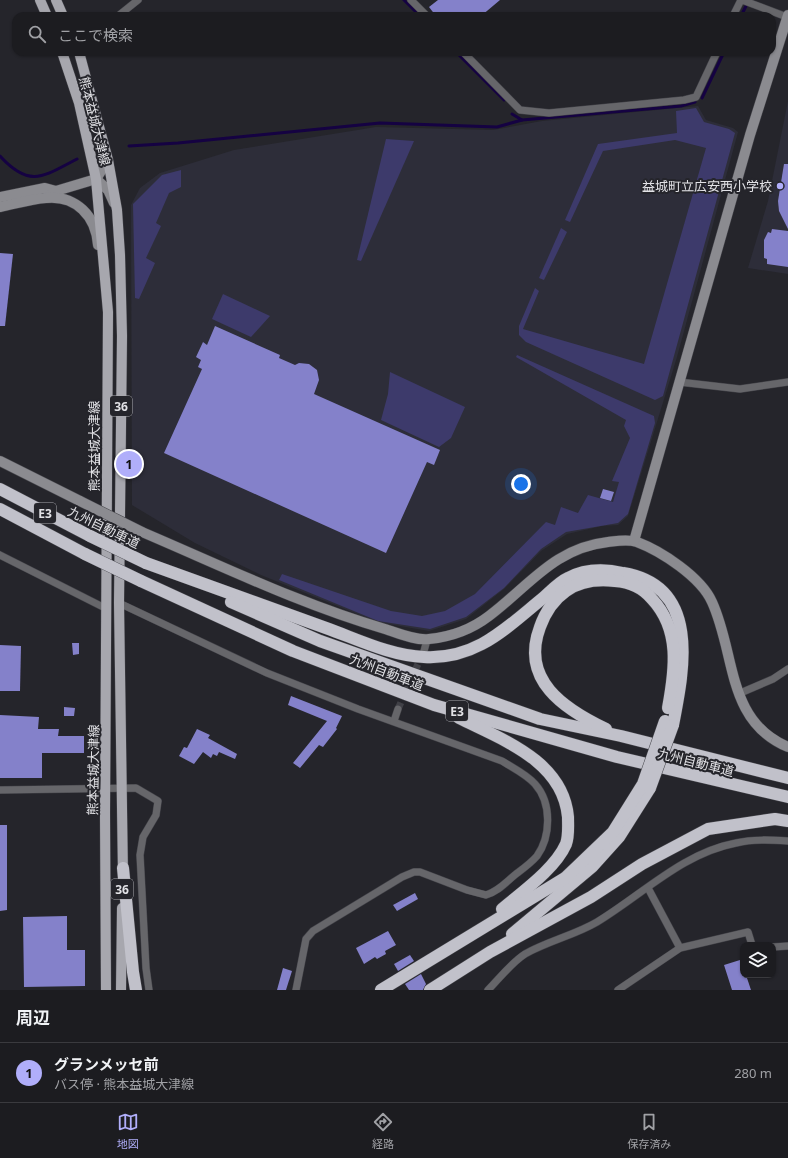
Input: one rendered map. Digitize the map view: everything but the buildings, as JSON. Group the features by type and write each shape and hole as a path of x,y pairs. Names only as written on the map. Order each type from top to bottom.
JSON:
{"highway":[{"name":"九州自動車道","path":"0,489 146,564 320,641 381,664 540,719 621,736 788,778"},
{"name":"九州自動車道","path":"0,509 85,554 293,651 434,705 617,757 788,797"},
{"path":"146,564 381,648 423,657 453,656 473,649 498,635 568,578 595,570 630,574 654,584 671,601 679,619 683,644 683,677 669,723 646,786 619,837 592,867 490,952"},
{"path":"621,736 600,726 561,703 549,691 536,668 535,650 537,636 546,613 566,591 584,583 606,580 626,583 636,587 650,596 666,617 673,641 674,667 669,723"},
{"path":"434,705 505,741 537,760 554,779 567,803 569,828 566,844 552,863 475,932"},
{"path":"381,990 565,878 613,832 646,786"},
{"path":"430,990 490,952 591,897 642,864 708,829 775,819 788,821"},
{"path":"123,868 132,972 136,990"}],"main road":[{"path":"40,0 45,12"},
{"path":"56,0 61,12"},
{"name":"熊本益城大津線","path":"63,56 79,103 96,179 108,312 105,789 106,990"},
{"name":"熊本益城大津線","path":"80,56 108,160 118,210 122,336 119,603 123,868 121,990"}],"street":[{"path":"123,12 138,0"},
{"path":"411,0 423,12"},
{"path":"735,12 741,0 776,12"},
{"path":"776,12 787,16 776,51"},
{"path":"467,56 520,110 549,113 684,100 696,97 715,56"},
{"path":"634,541 750,134 774,56"},
{"path":"47,198 56,191 96,179 108,160"},
{"path":"96,179 108,190 118,210"},
{"path":"0,197 45,188 56,191"},
{"path":"0,207 47,198 61,199 70,202 90,216 98,237 102,295 108,312"},
{"path":"679,382 740,390 788,382"},
{"path":"0,461 142,532 296,598 348,618 427,640 464,631 488,617 558,558 594,543 634,541 670,559 692,576 712,600 726,640 738,694 747,713 771,740 788,747"},
{"path":"0,555 107,609"},
{"path":"119,603 267,673 477,751 520,771 536,784 546,803 546,838 539,852 530,864 494,893 486,895 476,893 420,872 414,872 402,877 313,931 306,939 296,990"},
{"path":"424,651 427,640"},
{"path":"738,694 773,679 788,669"},
{"path":"394,721 398,709"},
{"path":"0,790 136,788 158,802 156,815 143,837 140,855 146,968 149,990"},
{"path":"488,990 524,955 596,923 681,865 714,849 746,841 788,841"},
{"path":"648,888 680,948"},
{"path":"618,990 680,948 748,932 751,942"},
{"path":"776,947 788,946"}],"shaded area":[{"name":"益城町立広安西小学校","path":"788,101 788,274 748,268 768,201"},
{"path":"698,106 706,120 733,128 738,132 677,357 628,516 618,525 602,526 567,534 541,551 504,589 466,619 429,631 377,622 261,575 195,543 132,505 131,205 140,188 160,173 234,150 376,127 493,130 542,121"},
{"path":"696,108 704,122 729,129 735,133 663,396 655,400 526,342 519,335 519,326 535,288 539,291 523,329 644,364 706,148 675,140 603,151 570,222 565,220 598,144 677,133 676,111"},
{"path":"386,139 414,141 361,261 357,260"},
{"path":"181,170 181,187 169,193 156,223 161,226 146,258 155,263 139,299 135,298 133,204 162,175"},
{"path":"561,228 567,232 544,280 539,278"},
{"path":"223,294 270,316 251,337 212,319"},
{"path":"517,355 654,416 655,423 628,514 618,523 566,532 541,549 504,588 466,617 430,629 378,621 279,580 282,574 391,611 422,616 445,611 475,594 546,522 555,525 561,507 578,513 588,495 613,502 619,482 612,481 630,438 624,426 626,420 516,357"},
{"path":"390,372 465,407 451,438 439,447 381,420 388,394"}],"waterway":[{"path":"404,0 416,12"},
{"path":"743,12 746,6"},
{"path":"460,56 504,100"},
{"path":"702,98 722,56"},
{"path":"129,146 178,143 380,123 497,127 522,120 681,106 695,102"},
{"path":"512,114 522,120"},
{"path":"0,156 20,173 29,176 46,174 77,159"}],"tunnel":[{"path":"398,709 422,655"}],"place":[{"name":"益城町立広安西小学校","path":"780,186"},
{"name":"グランメッセ前","path":"129,464"}]}
